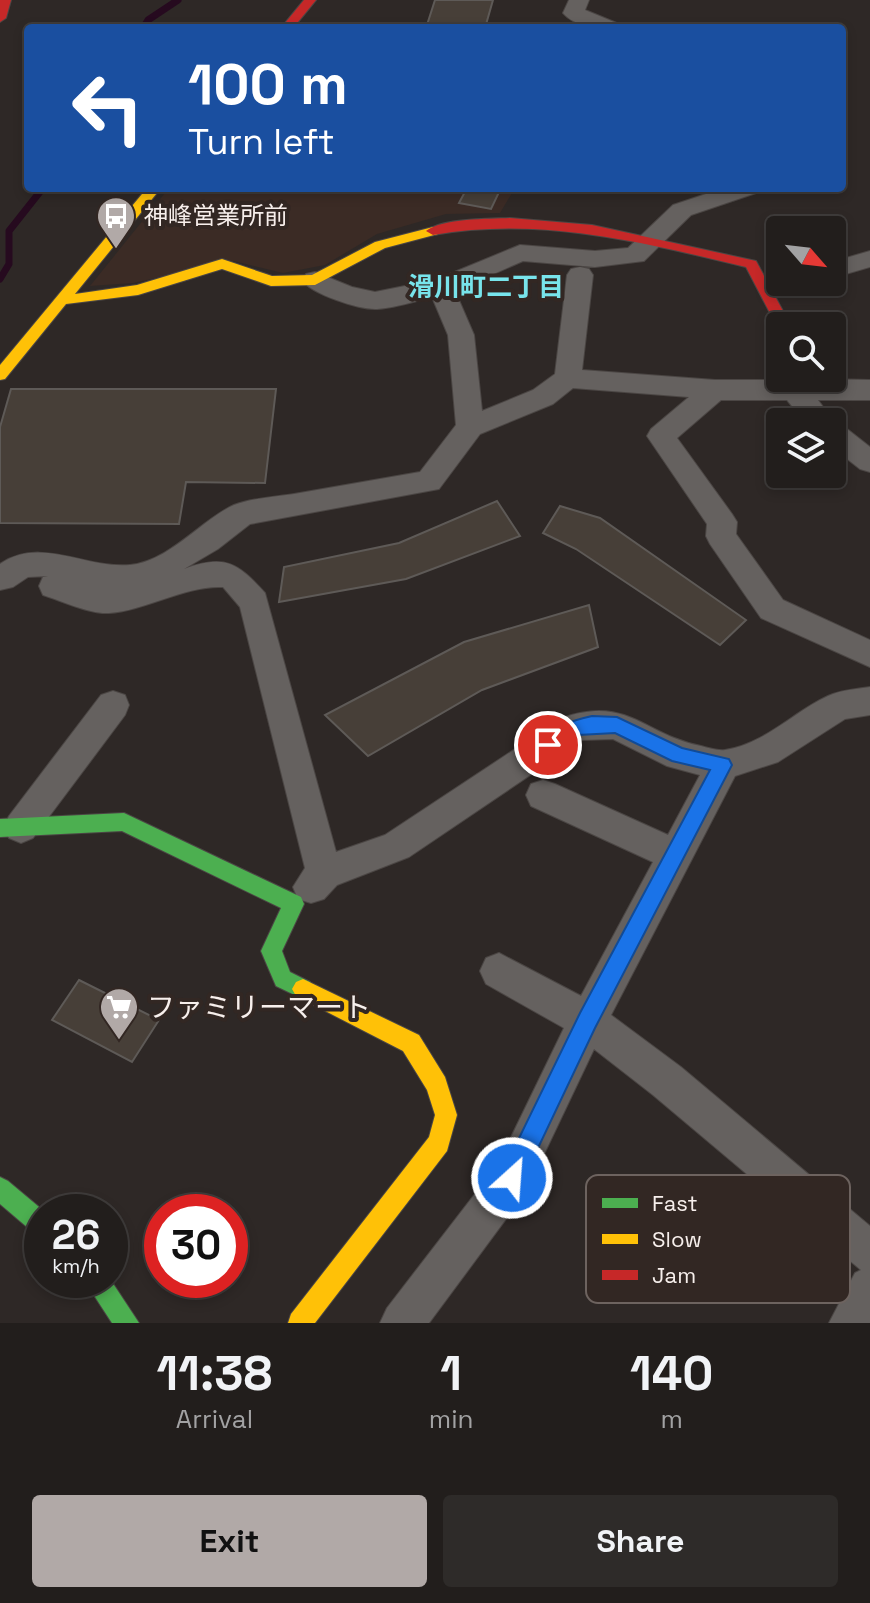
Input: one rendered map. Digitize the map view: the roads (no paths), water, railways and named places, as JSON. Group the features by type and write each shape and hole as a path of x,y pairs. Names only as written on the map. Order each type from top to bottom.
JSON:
{"main road":[{"path":"0,18 5,0"},
{"path":"290,24 310,0"},
{"path":"0,375 151,192"},
{"path":"62,300 138,290 222,264 271,281 315,280 380,245 453,226 539,224 651,240 751,264 766,276"},
{"path":"10,827 124,822 294,904 271,951 283,979 411,1043 437,1085 446,1115 439,1143 300,1323"},
{"path":"0,1189 24,1210"},
{"path":"109,1298 127,1323"}],"street":[{"path":"579,0 573,13 602,24"},
{"path":"315,280 345,294 375,301 441,287 520,253 595,259 635,255 682,210 736,192"},
{"path":"846,266 870,259"},
{"path":"568,378 580,275"},
{"path":"441,287 461,335 470,427"},
{"path":"1,580 19,567 40,562 107,576 130,577 159,569 207,541 242,514 429,481 470,427 543,397 568,378 715,390 766,385"},
{"path":"846,388 870,390"},
{"path":"715,390 661,436 722,522 721,536 772,609 870,654"},
{"path":"846,443 870,462"},
{"path":"1,580 31,579 106,601 167,588 204,574 231,576 254,602 324,873"},
{"path":"294,904 324,873 397,846 574,728 592,724 617,725 679,756 723,765 766,752 838,706 870,701"},
{"path":"10,827 113,705"},
{"path":"402,1323 512,1178 588,1021 723,765"},
{"path":"543,795 675,855"},
{"path":"499,971 588,1021 667,1081 778,1175"},
{"path":"850,1236 870,1253"},
{"path":"851,1323 870,1288"}],"waterway":[{"path":"146,24 178,0"},
{"path":"0,279 9,264 9,231 40,192"}],"place":[{"name":"神峰営業所前","path":"116,250"},
{"name":"ファミリーマート","path":"119,1041"}],"district":[{"name":"滑川町二丁目","path":"486,287"}]}
